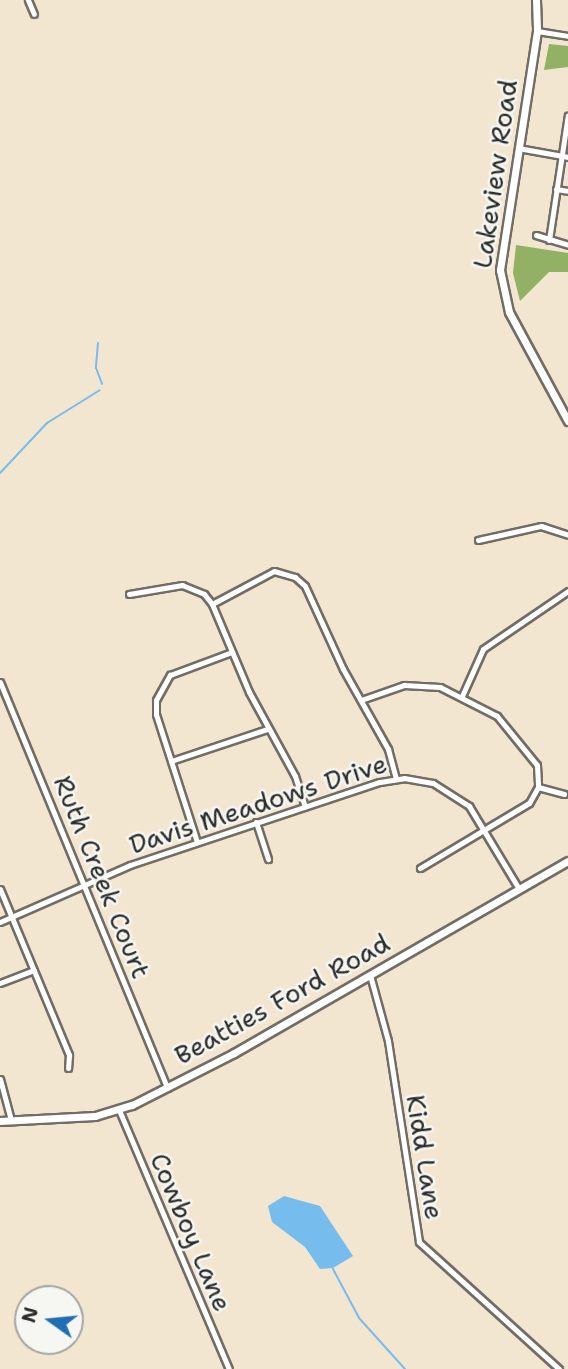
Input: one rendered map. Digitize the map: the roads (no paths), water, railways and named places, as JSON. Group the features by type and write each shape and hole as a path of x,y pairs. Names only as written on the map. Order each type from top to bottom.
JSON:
{"main road":[{"name":"Lakeview Road","path":"536,0 537,31 502,245 502,292 568,421"},
{"name":"Beatties Ford Road","path":"0,1121 120,1110 167,1088 568,861"}],"street":[{"path":"28,0 33,14"},
{"path":"537,31 568,36"},
{"path":"549,240 556,189 565,157 568,115"},
{"path":"518,149 565,157"},
{"path":"556,189 568,191"},
{"path":"536,235 568,245"},
{"path":"478,540 541,526 568,535"},
{"path":"212,604 263,574 274,571 295,577 310,593 361,700 388,749 396,779"},
{"path":"129,594 182,585 204,594 212,604 267,729 295,776 305,806"},
{"path":"461,696 483,649 568,590"},
{"path":"197,842 156,714 161,686 181,669 232,652"},
{"name":"Ruth Creek Court","path":"0,682 167,1088"},
{"path":"361,700 404,685 422,684 461,696 498,716 537,765 538,786 529,803 420,868"},
{"path":"171,761 267,729"},
{"name":"Davis Meadows Drive","path":"0,922 197,842 396,779 444,788 469,806 486,829 519,888"},
{"path":"538,786 564,794"},
{"path":"256,822 268,859"},
{"path":"0,888 69,1055 68,1068"},
{"path":"0,983 34,970"},
{"name":"Kidd Lane","path":"370,975 388,1041 419,1242 559,1369"},
{"path":"0,1079 11,1120"},
{"name":"Cowboy Lane","path":"120,1110 229,1369"}],"water":[{"path":"284,1196 320,1206 353,1256 333,1268 320,1269 305,1247 272,1222 268,1206"}],"waterway":[{"path":"98,343 96,368 102,384"},
{"path":"0,473 47,423 100,390"},
{"path":"333,1269 359,1318 405,1369"}]}
